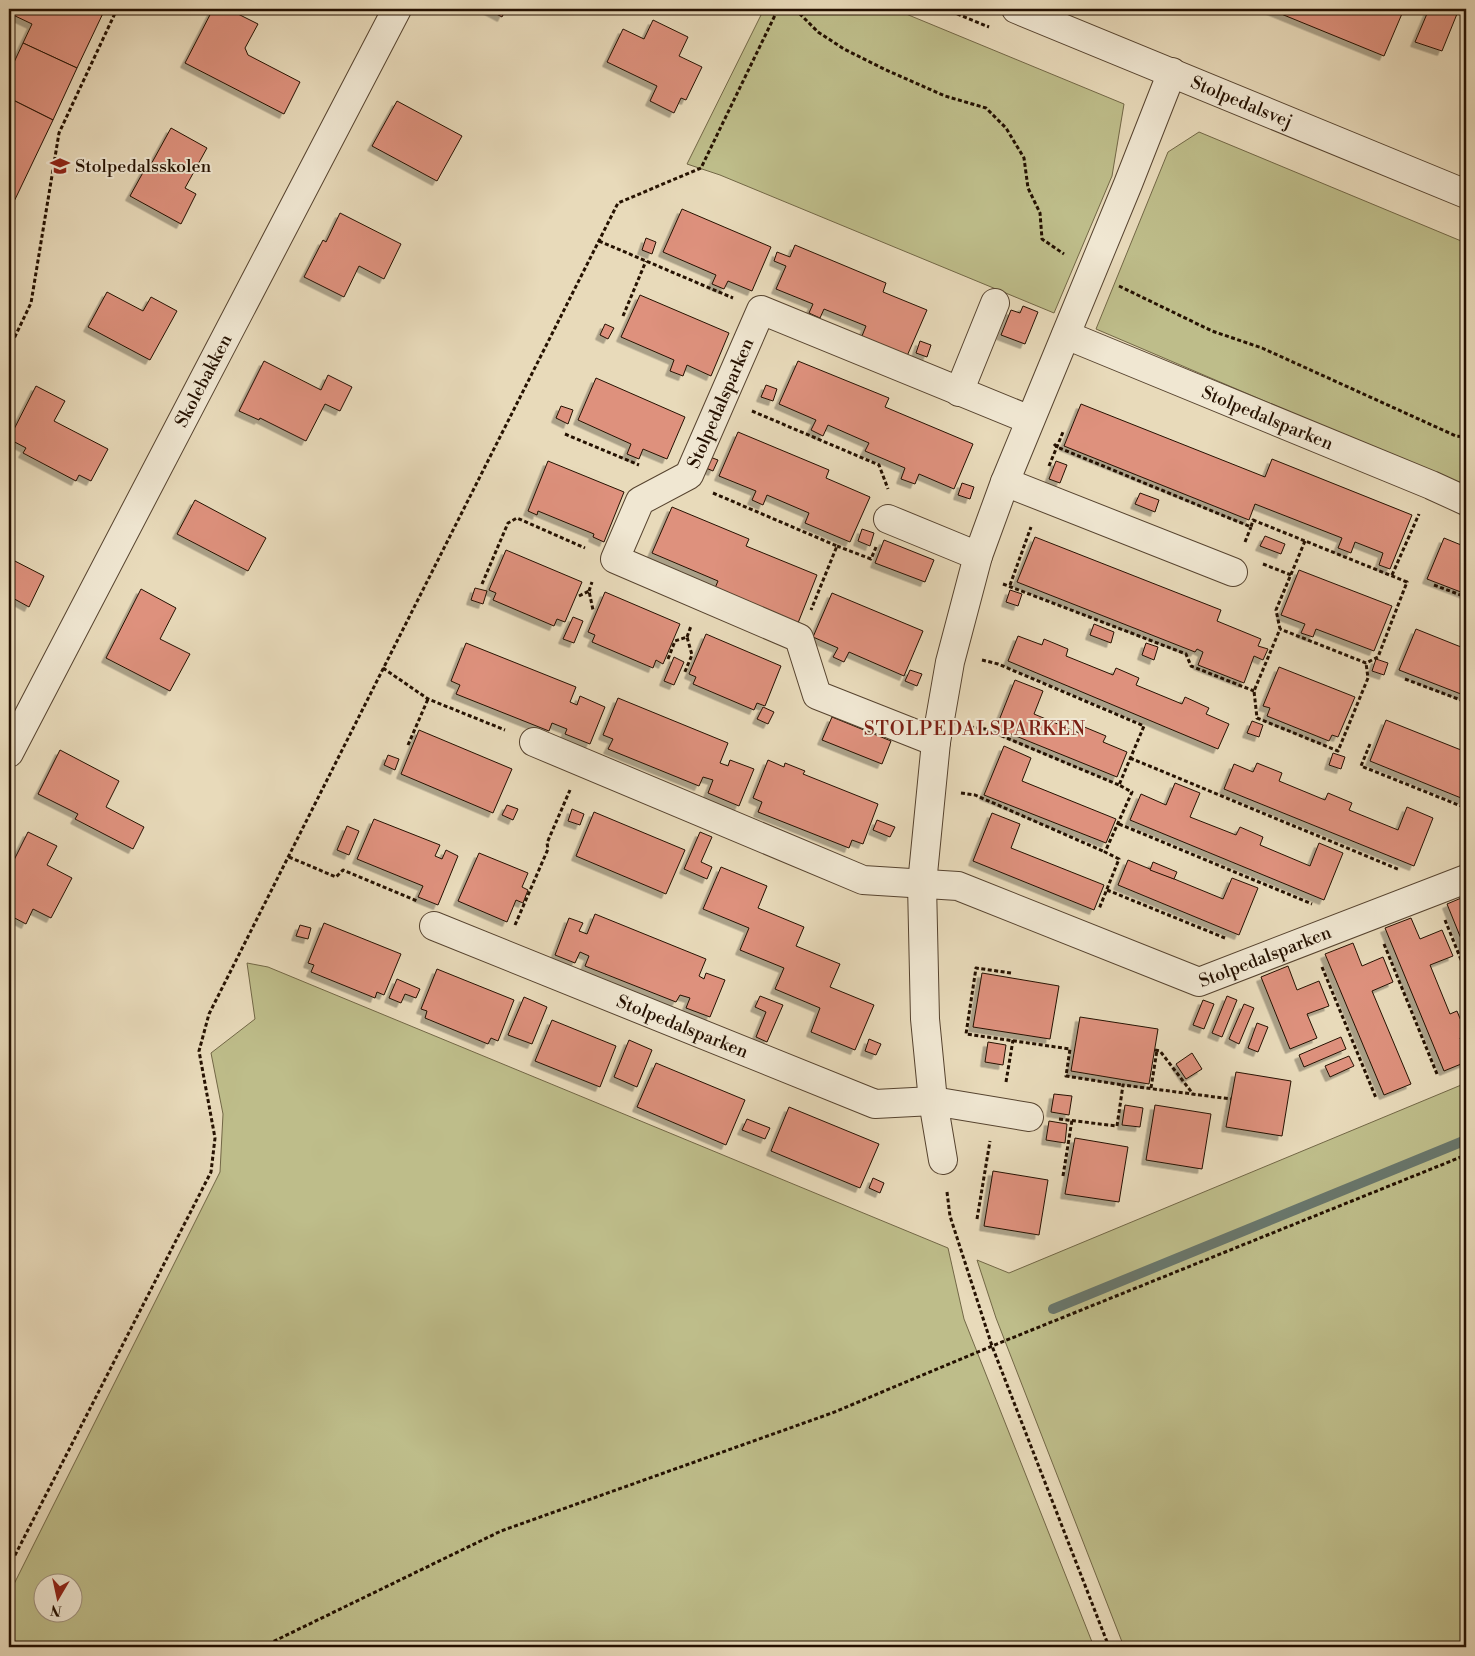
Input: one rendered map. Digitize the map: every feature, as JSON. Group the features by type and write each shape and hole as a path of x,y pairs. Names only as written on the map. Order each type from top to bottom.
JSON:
{"street":[{"name":"Skolebakken","path":"9,753 397,9"},
{"name":"Stolpedalsvej","path":"1016,9 1466,194"},
{"path":"943,1160 933,1101 925,1019 922,884 936,742 950,662 978,556 1005,482 1172,72"},
{"path":"959,392 995,303"},
{"path":"761,310 1030,420"},
{"name":"Stolpedalsparken","path":"615,558 640,500 689,475 761,310"},
{"name":"Stolpedalsparken","path":"1066,335 1466,501"},
{"path":"1005,482 1232,572"},
{"path":"890,508 978,556"},
{"path":"615,558 799,638 817,695 936,742"},
{"name":"Stolpedalsparken","path":"534,742 862,880 958,886 1200,982 1466,879"},
{"name":"Stolpedalsparken","path":"434,926 875,1104 933,1101 1029,1116"}],"path":[{"path":"9,349 31,303 59,133 117,9"},
{"path":"9,1567 211,1172 215,1138 199,1051 209,1014 618,203 701,168 778,9"},
{"path":"599,241 761,310"},
{"path":"623,316 646,261"},
{"path":"722,398 880,465 890,508"},
{"path":"1030,420 1057,447 1251,526"},
{"path":"1046,474 1064,429"},
{"path":"565,434 641,466 650,495"},
{"path":"682,479 871,559 877,544"},
{"path":"1392,575 1431,486"},
{"path":"482,584 508,523 517,518 604,556 615,558"},
{"path":"1248,533 1253,520 1407,582 1378,657 1366,663 1280,629"},
{"path":"1032,525 1010,585 1186,654 1191,666 1254,691"},
{"path":"1305,541 1276,610 1280,629 1254,691 1258,718 1338,751 1368,678 1366,663"},
{"path":"799,638 837,546"},
{"path":"1260,563 1291,576"},
{"path":"593,580 589,591 593,610"},
{"path":"1434,585 1466,597"},
{"path":"579,596 589,591"},
{"path":"684,674 692,655 687,637 693,622"},
{"path":"668,659 675,641 687,637"},
{"path":"998,664 1144,726 1119,785"},
{"path":"383,668 428,698 534,742"},
{"path":"1405,679 1466,702"},
{"path":"408,745 428,698"},
{"path":"985,729 1132,792 1105,852"},
{"path":"1370,744 1361,766 1466,808"},
{"path":"1130,758 1413,875 1433,892 1466,972"},
{"path":"503,954 548,848 547,842 582,762"},
{"path":"975,795 1119,859 1088,938"},
{"path":"1118,824 1364,919 1437,1074"},
{"path":"288,856 336,877 343,870 418,901"},
{"path":"1107,890 1268,956"},
{"path":"1310,939 1376,1098"},
{"path":"1011,973 976,968 966,1034 1070,1049 1066,1076 1231,1099"},
{"path":"1008,1066 1013,1040"},
{"path":"1151,1088 1156,1050 1160,1051 1193,1095"},
{"path":"1095,1124 1117,1126 1123,1085"},
{"path":"1063,1176 1072,1120"},
{"path":"977,1219 988,1154"},
{"path":"262,1647 502,1531 832,1414 992,1346 1466,1155"},
{"path":"943,1160 950,1216 992,1346 1109,1647"}],"shaded area":[{"path":"764,9 894,9 1124,104 1112,176 1054,313 720,175 687,164"},
{"path":"1199,132 1466,243 1466,487 1096,329 1168,152"},
{"path":"247,963 268,967 948,1248 964,1319 1094,1647 9,1647 9,1594 220,1172 223,1114 211,1053 255,1019"},
{"path":"1466,1083 1466,1647 1124,1647 996,1318 977,1260 1009,1273"}],"building":[{"path":"9,9 105,9 77,68 23,43 32,24 9,13"},
{"path":"213,9 228,9 258,24 245,48 248,55 300,82 284,114 185,63"},
{"path":"487,9 506,9 502,17"},
{"path":"1269,9 1404,9 1384,56"},
{"path":"1429,9 1459,9 1442,51 1415,42"},
{"path":"653,20 688,37 679,56 702,67 686,100 681,98 674,113 650,101 657,86 607,62 623,29 644,39"},
{"path":"23,43 77,68 53,120 9,98 9,73"},
{"path":"9,98 53,120 9,212"},
{"path":"397,101 462,136 437,181 372,146"},
{"path":"171,128 207,148 185,188 196,194 181,224 130,196 146,167 149,168"},
{"path":"682,209 771,247 752,291 728,281 724,289 712,284 716,275 663,252"},
{"path":"340,213 401,244 384,279 359,266 344,297 304,277 323,240 326,242"},
{"path":"646,238 656,242 652,254 642,250"},
{"path":"795,245 886,283 883,292 927,310 907,356 862,336 866,326 824,309 820,318 809,313 813,304 776,289 786,266 774,261 777,252 790,257"},
{"path":"107,292 143,311 151,297 177,311 150,360 88,327"},
{"path":"640,295 729,333 711,376 687,365 683,376 670,371 674,360 621,337"},
{"path":"1023,306 1038,312 1025,344 1001,335 1011,310 1020,313"},
{"path":"605,324 614,328 608,339 600,335"},
{"path":"920,341 931,345 927,357 916,353"},
{"path":"264,361 321,390 328,375 352,387 340,411 325,404 306,441 260,418 259,420 239,411"},
{"path":"798,361 889,398 885,407 973,444 954,489 919,474 915,484 901,479 905,468 865,451 869,443 828,425 823,436 811,430 816,420 779,404"},
{"path":"596,378 685,417 667,459 643,449 639,459 627,454 631,444 578,420"},
{"path":"766,385 777,389 773,401 761,397"},
{"path":"36,386 65,401 54,421 108,449 91,481 79,475 76,481 23,453 26,448 9,439"},
{"path":"1081,404 1265,477 1272,459 1412,515 1390,569 1379,565 1383,553 1355,542 1351,553 1338,548 1342,538 1255,504 1249,520 1064,446"},
{"path":"561,406 573,410 568,424 556,418"},
{"path":"738,432 829,470 826,478 870,497 850,542 805,523 809,513 767,495 763,505 752,500 756,491 719,476"},
{"path":"710,457 718,460 713,471 706,468"},
{"path":"548,461 624,492 604,542 593,537 594,534 538,511 537,515 528,511"},
{"path":"1056,461 1067,465 1060,483 1049,479"},
{"path":"962,483 974,487 970,499 958,495"},
{"path":"1140,493 1159,500 1155,512 1135,504"},
{"path":"195,500 266,538 248,571 177,534"},
{"path":"672,507 749,539 746,546 817,575 798,623 715,588 718,581 652,553"},
{"path":"9,527 14,529 9,540"},
{"path":"862,529 874,533 870,546 858,541"},
{"path":"1265,536 1285,544 1281,554 1260,546"},
{"path":"1035,537 1221,610 1217,621 1261,639 1258,646 1268,649 1263,660 1254,656 1244,683 1198,665 1203,652 1197,649 1195,652 1017,582"},
{"path":"1444,538 1466,547 1466,594 1427,579"},
{"path":"884,540 934,560 925,582 875,563"},
{"path":"506,550 582,582 565,622 557,619 554,626 493,600 496,593 489,590"},
{"path":"9,558 44,576 29,607 9,596"},
{"path":"1299,570 1392,606 1374,651 1316,629 1313,637 1301,633 1305,624 1281,615"},
{"path":"475,588 487,591 483,604 471,600"},
{"path":"141,589 176,608 160,639 190,654 170,691 106,658"},
{"path":"1010,590 1022,594 1018,606 1006,602"},
{"path":"605,592 680,624 663,664 656,660 653,668 592,642 595,635 588,632"},
{"path":"832,593 923,631 904,676 849,652 844,662 833,657 838,648 813,637"},
{"path":"573,617 583,621 574,643 563,639"},
{"path":"1094,624 1114,632 1111,643 1090,635"},
{"path":"1416,629 1466,649 1466,696 1399,670"},
{"path":"706,634 781,666 765,706 757,703 754,710 693,684 696,677 689,674"},
{"path":"1018,636 1042,645 1044,639 1068,649 1066,656 1113,675 1116,668 1139,678 1136,685 1182,704 1185,697 1209,708 1206,714 1229,724 1218,749 1008,661"},
{"path":"466,643 576,687 570,702 577,705 580,696 605,707 590,744 565,734 567,729 552,723 549,731 456,694 460,685 451,681"},
{"path":"1146,643 1158,647 1154,660 1142,655"},
{"path":"674,657 684,662 674,685 664,681"},
{"path":"1376,659 1388,663 1384,675 1372,671"},
{"path":"1279,667 1355,697 1338,737 1332,735 1329,741 1267,716 1270,708 1263,706"},
{"path":"910,670 922,674 917,686 905,681"},
{"path":"1015,680 1043,691 1034,714 1079,733 1082,726 1106,736 1103,742 1127,752 1117,777 996,728"},
{"path":"618,698 728,743 720,763 728,766 730,760 754,769 739,806 708,793 713,780 703,777 699,786 608,749 613,739 603,735"},
{"path":"763,707 774,712 768,724 757,719"},
{"path":"832,717 891,741 882,764 822,740"},
{"path":"1386,720 1466,752 1466,800 1370,761"},
{"path":"1252,721 1263,725 1259,737 1247,733"},
{"path":"419,730 512,769 493,813 401,774"},
{"path":"1004,746 1031,758 1022,781 1116,819 1106,843 984,795"},
{"path":"60,750 119,781 106,807 144,827 133,849 75,819 78,814 38,794"},
{"path":"1333,753 1345,757 1341,769 1329,765"},
{"path":"388,755 399,759 395,770 384,765"},
{"path":"768,760 784,767 785,763 805,771 803,774 878,804 863,844 852,840 849,848 758,812 762,802 753,798"},
{"path":"1257,763 1282,773 1279,781 1325,800 1328,793 1352,803 1349,810 1398,830 1407,807 1433,818 1414,866 1224,789 1234,764 1253,772"},
{"path":"1175,783 1200,793 1190,817 1236,835 1240,827 1263,837 1260,845 1310,866 1319,843 1343,853 1324,900 1130,820 1141,794 1166,805"},
{"path":"507,805 518,809 513,820 502,815"},
{"path":"572,809 584,814 580,825 568,821"},
{"path":"594,812 685,850 666,894 576,856"},
{"path":"992,813 1020,824 1011,848 1104,885 1094,910 973,861"},
{"path":"374,819 440,845 435,856 442,859 446,850 458,856 438,905 418,897 423,886 357,859"},
{"path":"877,820 895,827 890,837 873,830"},
{"path":"347,826 359,831 349,855 337,850"},
{"path":"28,832 57,846 47,865 72,878 51,918 33,909 26,924 9,915 9,857 14,860"},
{"path":"700,832 712,837 701,862 712,867 707,879 684,869"},
{"path":"479,853 528,873 522,887 528,890 523,903 516,900 507,922 458,901"},
{"path":"1128,860 1223,899 1232,878 1258,888 1239,935 1118,885"},
{"path":"1153,862 1177,872 1174,879 1150,870"},
{"path":"721,867 767,886 758,908 804,927 796,946 840,964 830,987 874,1005 855,1050 811,1032 820,1008 775,989 784,968 740,950 749,928 703,909"},
{"path":"1466,896 1466,951 1447,904"},
{"path":"595,914 706,959 699,976 704,979 706,973 725,980 710,1017 686,1008 690,998 680,995 676,1002 585,966 589,956 580,952 575,963 555,955 569,918 583,923 579,931 587,934"},
{"path":"1411,918 1420,939 1442,930 1453,956 1430,965 1450,1014 1457,1011 1466,1033 1466,1035 1460,1038 1466,1053 1466,1062 1444,1071 1385,928"},
{"path":"324,923 401,954 384,995 377,992 375,998 311,972 314,965 308,963"},
{"path":"300,925 311,928 308,939 296,936"},
{"path":"1353,943 1362,966 1383,957 1393,982 1372,991 1411,1084 1384,1095 1325,954"},
{"path":"1288,966 1297,990 1319,981 1329,1006 1307,1014 1317,1038 1290,1049 1261,977"},
{"path":"437,969 514,1000 498,1041 491,1038 488,1044 425,1018 427,1011 421,1009"},
{"path":"982,973 1059,986 1050,1039 973,1027"},
{"path":"397,979 420,989 416,998 405,994 401,1003 389,998"},
{"path":"760,996 783,1005 767,1042 756,1037 766,1012 755,1007"},
{"path":"1227,996 1237,1000 1222,1037 1212,1033"},
{"path":"524,997 547,1007 532,1044 508,1035"},
{"path":"1203,1000 1214,1004 1204,1029 1193,1025"},
{"path":"1244,1004 1254,1008 1239,1044 1229,1039"},
{"path":"1080,1017 1158,1029 1149,1084 1071,1071"},
{"path":"552,1020 616,1046 600,1087 535,1061"},
{"path":"1257,1023 1268,1027 1258,1052 1248,1048"},
{"path":"1341,1037 1346,1049 1304,1067 1299,1055"},
{"path":"869,1039 881,1044 876,1055 865,1051"},
{"path":"629,1040 652,1050 637,1087 614,1077"},
{"path":"988,1042 1006,1045 1003,1065 985,1062"},
{"path":"1192,1053 1202,1069 1186,1079 1176,1064"},
{"path":"1349,1056 1354,1066 1330,1077 1325,1066"},
{"path":"656,1063 745,1100 726,1145 637,1107"},
{"path":"1236,1072 1291,1081 1282,1136 1226,1127"},
{"path":"1054,1094 1072,1096 1069,1115 1051,1112"},
{"path":"1125,1105 1143,1108 1140,1127 1122,1125"},
{"path":"1155,1105 1211,1114 1202,1169 1146,1160"},
{"path":"789,1107 879,1144 860,1188 771,1151"},
{"path":"747,1119 770,1128 765,1139 742,1130"},
{"path":"1049,1121 1067,1124 1065,1143 1046,1140"},
{"path":"1075,1138 1128,1147 1119,1202 1065,1194"},
{"path":"993,1171 1048,1180 1039,1235 984,1226"},
{"path":"873,1178 884,1183 880,1193 869,1188"}],"waterway":[{"path":"1053,1309 1466,1140"}],"place":[{"name":"Stolpedalsskolen","path":"60,166"}],"district":[{"name":"STOLPEDALSPARKEN","path":"975,729"}]}
